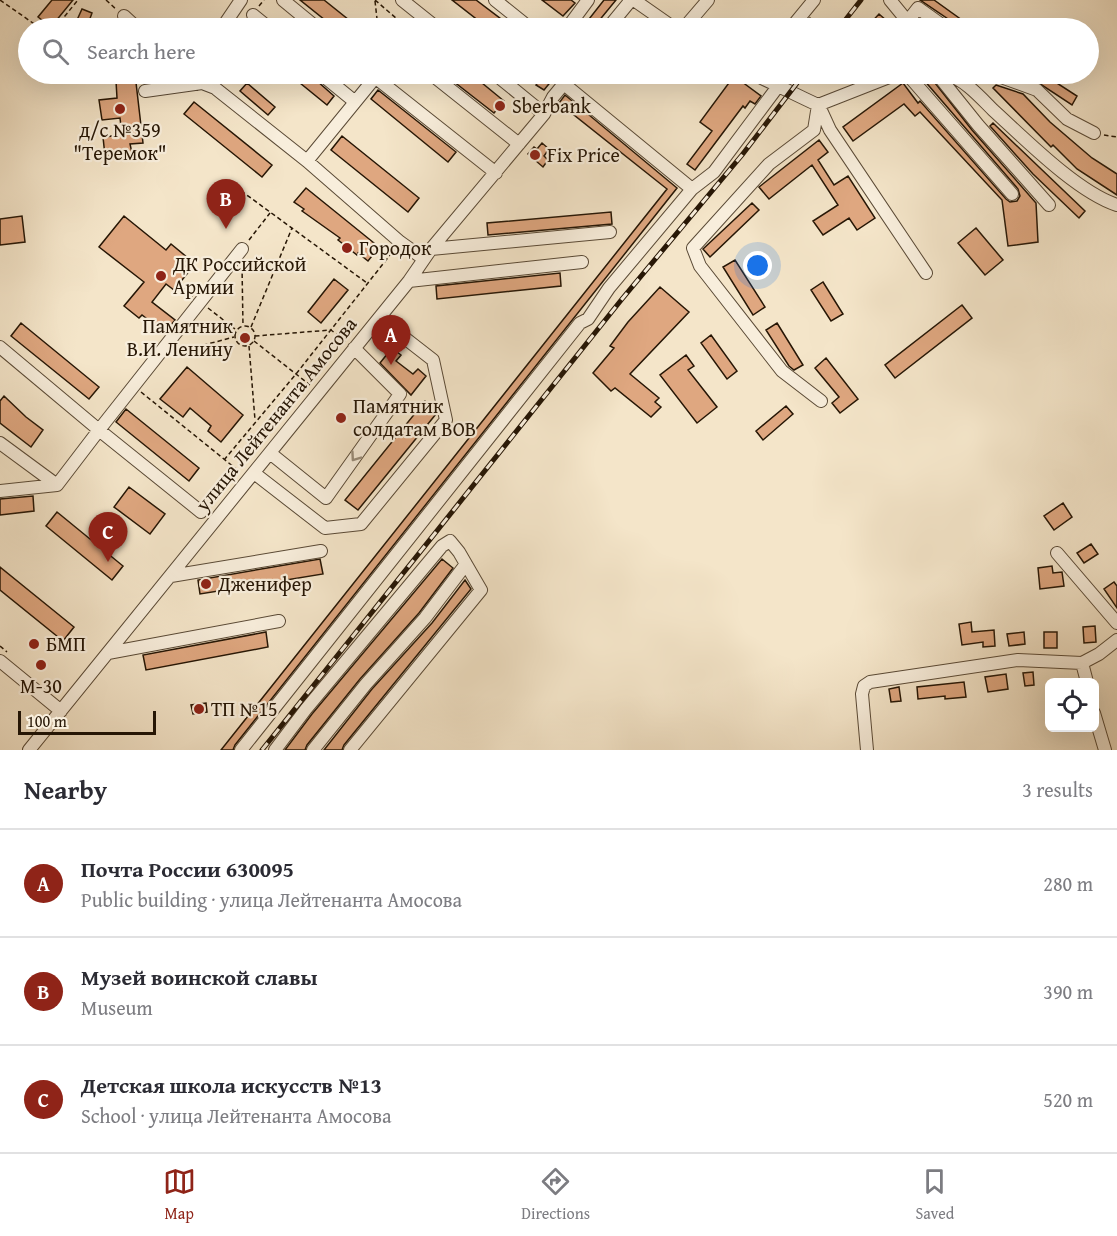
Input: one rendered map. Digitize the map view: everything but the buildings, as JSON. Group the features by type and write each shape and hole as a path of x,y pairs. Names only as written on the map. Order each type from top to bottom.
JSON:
{"street":[{"path":"229,18 241,0"},
{"path":"283,0 305,18"},
{"path":"402,0 424,18"},
{"path":"495,0 515,18"},
{"path":"575,18 588,0"},
{"path":"617,18 633,0 659,18"},
{"path":"692,18 707,0"},
{"path":"799,18 814,0"},
{"path":"890,0 904,18"},
{"path":"913,18 918,8 932,18"},
{"path":"253,15 257,18"},
{"path":"145,91 175,88 180,84"},
{"path":"202,84 215,88 307,161 400,242 428,254 610,232"},
{"path":"333,84 354,101"},
{"path":"307,161 368,84"},
{"path":"386,84 496,172"},
{"path":"444,84 519,144"},
{"path":"507,84 544,114"},
{"path":"564,84 693,189"},
{"name":"улица Лейтенанта Амосова","path":"29,750 409,281 428,254 544,114 553,97 564,84"},
{"path":"818,105 872,84"},
{"path":"916,84 1012,194"},
{"path":"945,84 1049,205"},
{"path":"965,84 1081,186 1114,204"},
{"path":"1020,84 1037,90 1067,119 1094,133"},
{"path":"241,750 580,323 588,319 609,288 693,189 714,172 779,85 790,93 818,105 830,130 926,273"},
{"path":"818,105 814,130 769,164 693,248 700,266 782,371 821,401"},
{"path":"0,491 57,485 243,249"},
{"path":"409,281 582,262"},
{"path":"251,476 325,528 361,524 446,420 433,360 379,318"},
{"path":"0,347 201,512"},
{"path":"270,453 326,498 400,394 354,348"},
{"path":"0,443 57,485"},
{"path":"275,750 306,709 442,546 450,541 481,590 350,750"},
{"path":"171,576 321,551"},
{"path":"1057,553 1117,622"},
{"path":"313,750 366,684 425,618 466,564"},
{"path":"108,653 279,621"},
{"path":"867,750 862,694 864,686 870,682 1018,660 1082,663 1117,640"},
{"path":"0,661 61,711"},
{"path":"1082,663 1086,678"},
{"path":"1099,728 1105,750"}],"path":[{"path":"0,0 26,18"},
{"path":"63,18 78,0"},
{"path":"106,0 124,16"},
{"path":"375,0 377,18"},
{"path":"375,0 396,18"},
{"path":"1094,133 1117,137"},
{"path":"229,182 368,284"},
{"path":"243,326 243,249 271,211"},
{"path":"251,327 243,326 236,330 234,336 236,343 249,346 254,341 255,336 251,327 292,227"},
{"path":"224,459 296,374 400,242"},
{"path":"184,289 236,330"},
{"path":"255,336 331,330 354,348"},
{"path":"156,357 234,336"},
{"path":"254,341 318,393"},
{"path":"249,346 256,422"},
{"path":"133,386 224,459 251,476"}],"railway":[{"path":"847,18 861,0"},
{"path":"262,750 622,299 742,155 796,84"}],"place":[{"name":"Sberbank","path":"500,106"},
{"name":"д/с №359 \"Теремок\"","path":"120,109"},
{"name":"Fix Price","path":"535,155"},
{"name":"Музей воинской славы","path":"226,229"},
{"name":"Городок","path":"347,248"},
{"name":"ДК Российской Армии","path":"161,276"},
{"name":"Памятник В.И. Ленину","path":"245,338"},
{"name":"Почта России 630095","path":"391,365"},
{"name":"Памятник солдатам ВОВ","path":"341,418"},
{"name":"Детская школа искусств №13","path":"108,562"},
{"name":"Дженифер","path":"206,584"},
{"name":"БМП","path":"34,644"},
{"name":"М-30","path":"41,665"},
{"name":"ТП №15","path":"199,709"}]}
